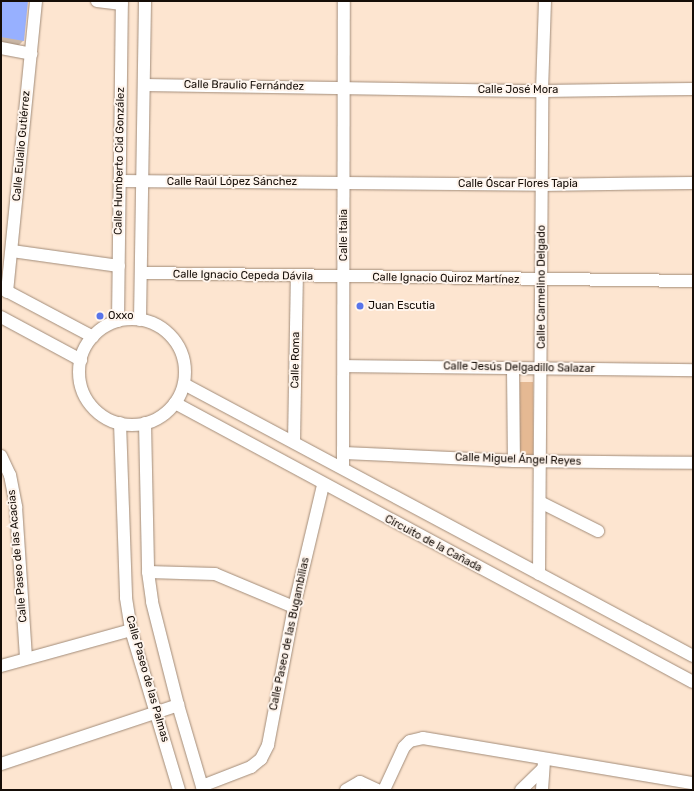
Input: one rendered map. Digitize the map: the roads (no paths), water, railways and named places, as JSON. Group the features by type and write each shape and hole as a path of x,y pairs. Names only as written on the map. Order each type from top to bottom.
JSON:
{"street":[{"name":"Calle Eulalio Gutiérrez","path":"4,290 12,251 36,1"},
{"path":"97,1 122,3"},
{"name":"Calle Humberto Cid González","path":"140,320 145,1"},
{"name":"Calle Italia","path":"344,1 344,468"},
{"name":"Calle Carmelino Delgado","path":"539,574 542,368 541,185 545,1"},
{"name":"Calle Humberto Cid González","path":"118,322 122,3"},
{"path":"1,48 31,54"},
{"name":"Calle Braulio Fernández","path":"144,85 344,88"},
{"name":"Calle José Mora","path":"344,88 542,91 693,89"},
{"name":"Calle Raúl López Sánchez","path":"120,181 343,183"},
{"name":"Calle Óscar Flores Tapia","path":"343,183 541,185 693,183"},
{"path":"12,251 119,266"},
{"name":"Calle Ignacio Cepeda Dávila","path":"141,273 344,278"},
{"name":"Calle Roma","path":"294,442 297,277"},
{"name":"Calle Ignacio Quiroz Martínez","path":"344,278 542,281 693,281"},
{"path":"4,290 93,337"},
{"path":"1,317 81,360"},
{"path":"140,320 161,328 170,335 180,349 185,366 184,384 175,403 157,419 144,423 120,423 100,414 92,406 83,392 80,376 81,360 93,337 104,327 118,322 140,320"},
{"name":"Calle Jesús Delgadillo Salazar","path":"344,366 693,370"},
{"path":"514,368 514,461"},
{"path":"184,384 344,468 693,656"},
{"name":"Circuito de la Cañada","path":"175,403 324,485 693,682"},
{"name":"Calle Paseo de las Palmas","path":"120,423 126,598 131,630 179,790"},
{"name":"Calle Paseo de las Palmas","path":"144,423 148,572 158,631 203,788"},
{"name":"Calle Miguel Ángel Reyes","path":"344,453 540,462 693,463"},
{"name":"Calle Paseo de las Acacias","path":"1,456 10,475 16,507 26,658"},
{"name":"Calle Paseo de las Bugambilias","path":"203,788 241,772 261,759 268,746 294,607 324,485"},
{"path":"540,502 598,531"},
{"path":"148,572 215,574 294,607"},
{"path":"1,666 131,630"},
{"path":"1,764 178,705"},
{"path":"384,790 404,747 416,739 442,740 544,764 693,783"},
{"path":"521,790 544,764"},
{"path":"542,790 544,764"},
{"path":"346,790 355,783 360,782 376,790"}],"place":[{"name":"Juan Escutia","path":"360,306"},
{"name":"Oxxo","path":"100,316"}]}
